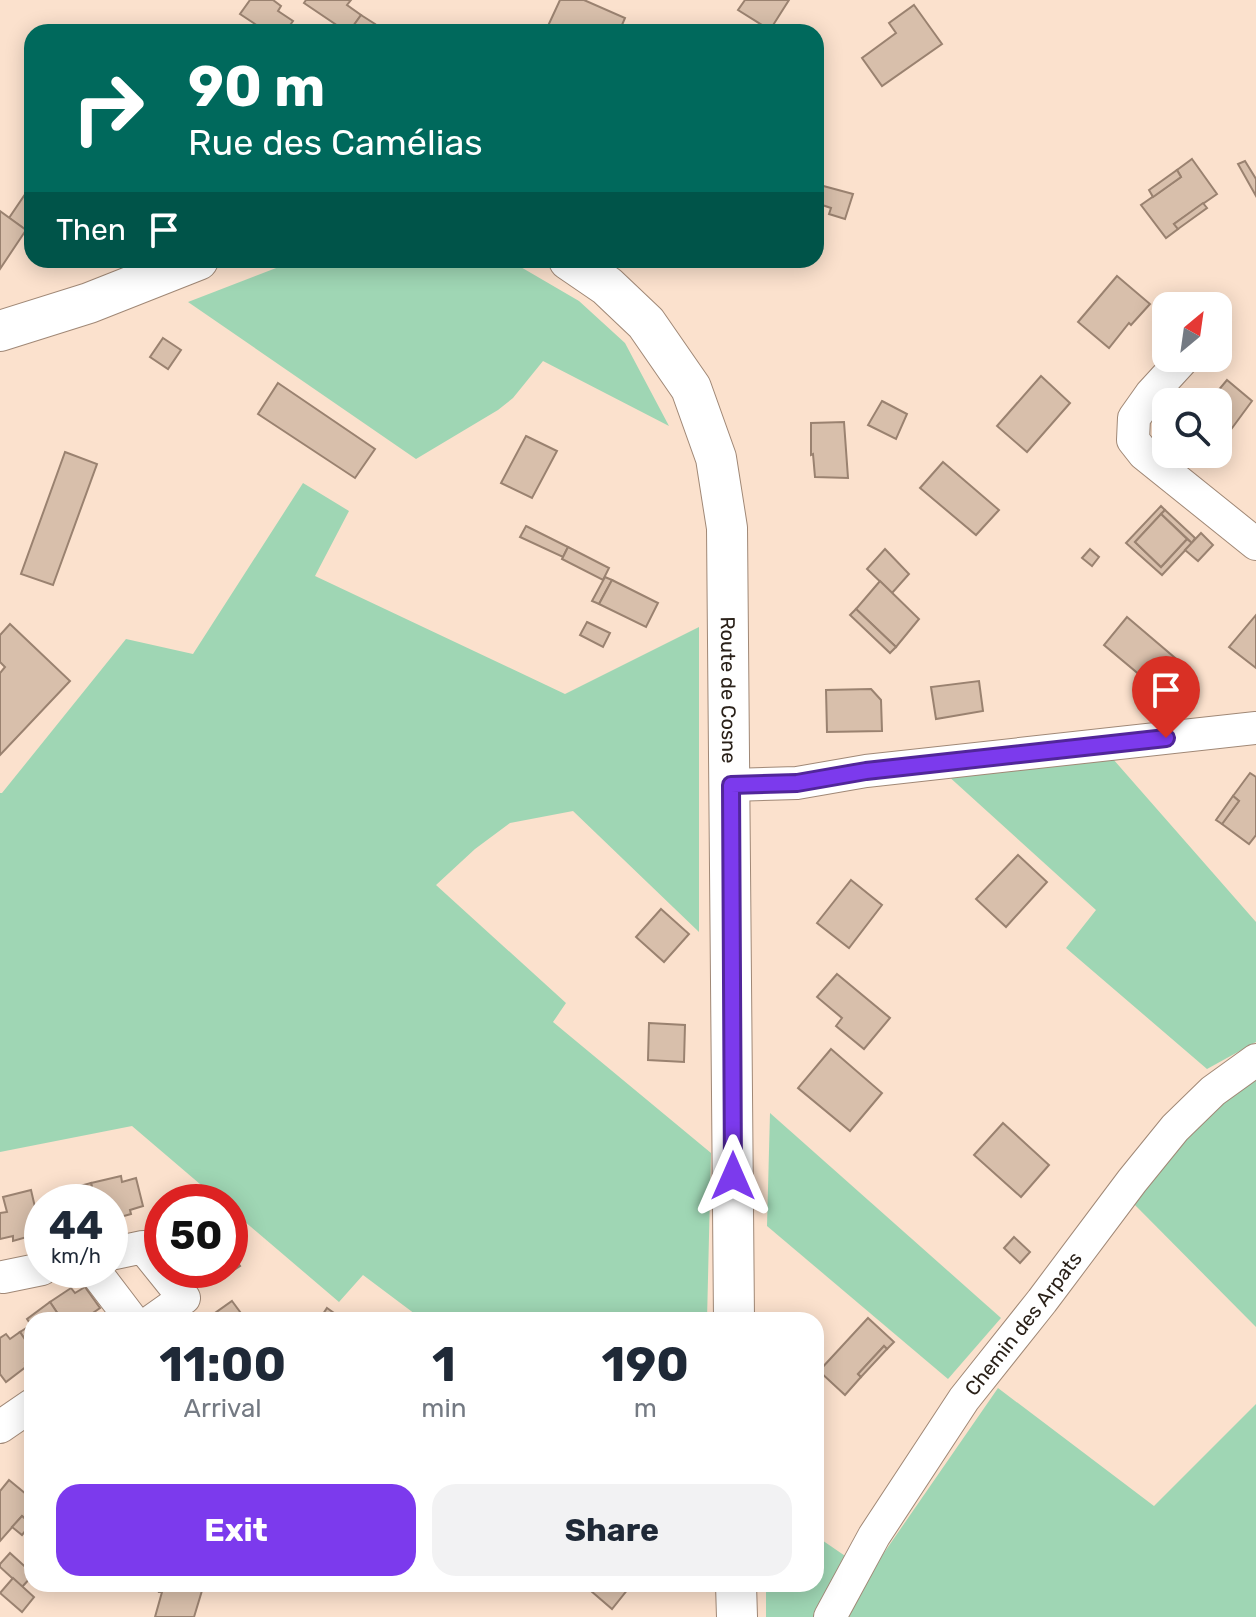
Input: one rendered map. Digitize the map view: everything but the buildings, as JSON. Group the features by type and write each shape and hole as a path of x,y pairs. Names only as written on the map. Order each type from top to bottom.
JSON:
{"main road":[{"path":"0,331 89,303 178,268"},
{"name":"Route de Cosne","path":"581,268 607,286 646,323 691,388 716,458 727,528 734,1312"},
{"path":"736,1592 737,1617"}],"street":[{"path":"1171,372 1134,418 1133,440 1144,454 1256,544"},
{"path":"731,785 797,783 866,771 1256,728"},
{"name":"Chemin des Arpats","path":"830,1617 874,1536 964,1399 1175,1128 1213,1091 1256,1060"},
{"path":"128,1250 143,1247 184,1298 164,1312"},
{"path":"3,1277 24,1273"},
{"path":"108,1288 126,1312"},
{"path":"0,1427 24,1410"}],"green space":[{"path":"276,268 522,268 579,301 625,343 669,426 543,361 513,398 498,410 416,459 188,302"},
{"path":"303,483 349,511 315,576 565,694 699,627 699,932 573,811 510,823 475,849 436,885 566,1003 553,1022 711,1153 707,1312 412,1312 363,1275 339,1302 248,1224 248,1184 200,1184 132,1126 0,1152 0,793 126,639 193,654"},
{"path":"1113,759 1256,922 1256,1042 1207,1069 1066,948 1096,910 946,774"},
{"path":"1256,1078 1256,1327 1130,1200 1216,1104"},
{"path":"770,1113 1001,1318 948,1379 767,1226"},
{"path":"998,1388 1154,1506 1256,1404 1256,1617 766,1617 766,1592 824,1592 824,1541 870,1573"}],"route":[{"path":"733,1176 731,785 797,783 866,771 1166,738"}]}
